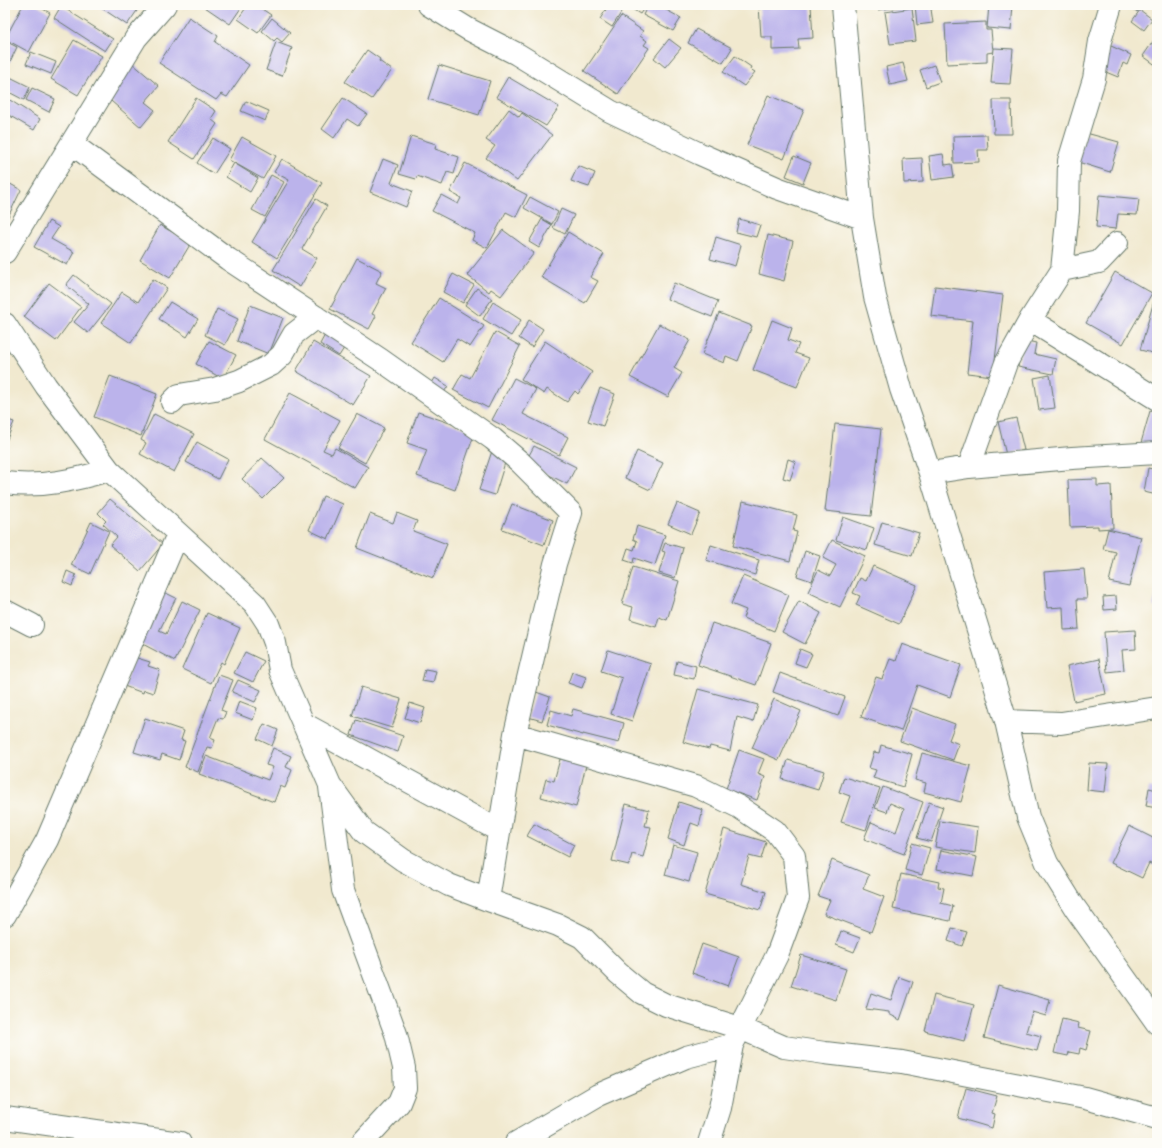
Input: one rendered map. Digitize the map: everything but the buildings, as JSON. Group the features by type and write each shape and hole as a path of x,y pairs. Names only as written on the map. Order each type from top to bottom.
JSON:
{"street":[{"path":"5,252 136,38 165,5"},
{"path":"429,5 468,29 516,54 610,111 700,154 777,188 862,218"},
{"path":"843,5 862,218 875,297 901,389 930,473 1006,721 1028,817 1047,863 1075,908 1157,1023"},
{"path":"969,466 1006,363 1030,320 1062,270 1068,211 1069,161 1094,78 1100,41 1111,5"},
{"path":"72,144 228,259 381,360 493,439 520,462 571,514 555,564 515,734 498,830 488,900"},
{"path":"1062,270 1099,262 1117,243"},
{"path":"172,402 180,395 215,389 239,381 271,365 282,355 294,334 316,317"},
{"path":"1030,320 1157,399"},
{"path":"5,324 46,386 109,470 256,604 268,624 275,643 280,670 330,786 364,832 410,864 449,885 558,925 582,937 618,973 642,993 736,1037 825,1053 902,1062 1085,1098 1157,1118"},
{"path":"930,473 969,466 1157,453"},
{"path":"5,483 18,485 71,481 109,470"},
{"path":"5,916 47,840 178,534"},
{"path":"5,611 32,625"},
{"path":"1006,721 1061,723 1157,708"},
{"path":"304,724 498,830"},
{"path":"515,734 696,786 739,807 775,831 794,856 798,898 777,955 736,1037 720,1108 709,1143"},
{"path":"330,786 343,890 396,1034 404,1068 404,1088 399,1102 362,1143"},
{"path":"516,1143 598,1095 736,1037"},
{"path":"5,1118 180,1143"}]}
